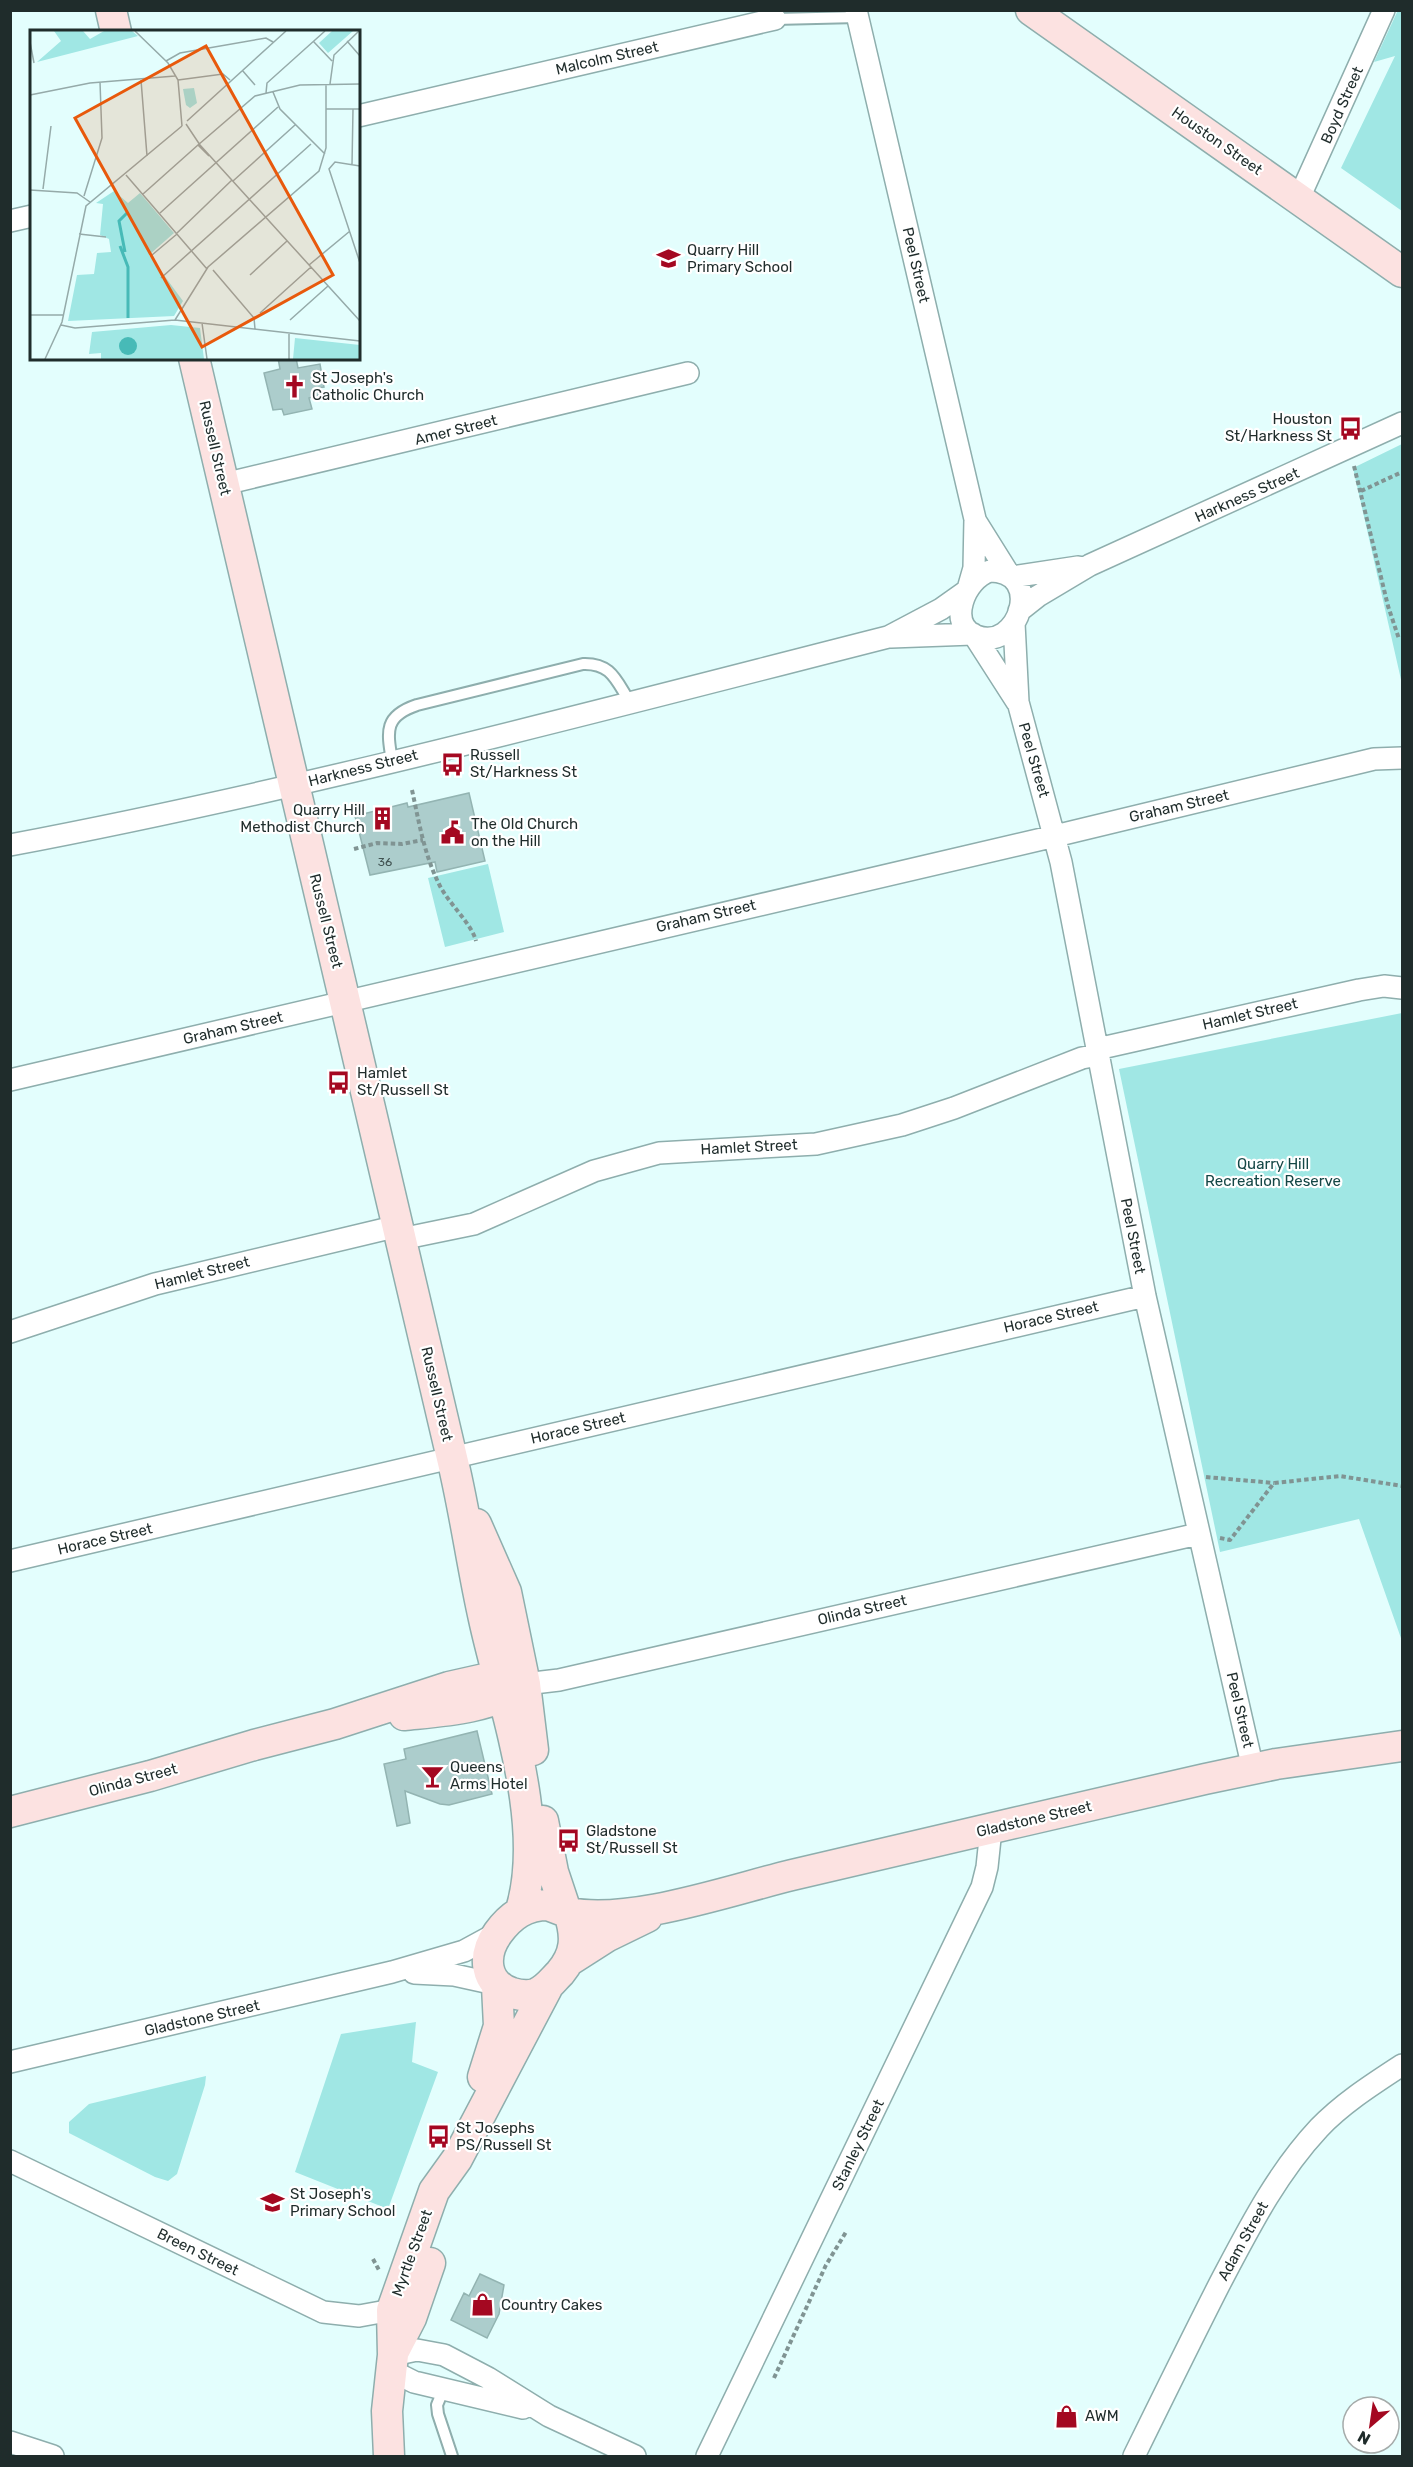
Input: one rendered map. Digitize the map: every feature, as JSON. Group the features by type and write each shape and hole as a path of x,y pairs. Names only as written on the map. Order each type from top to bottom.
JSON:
{"main road":[{"path":"111,10 116,30"},
{"name":"Houston Street","path":"1031,10 1402,272"},
{"name":"Russell Street","path":"194,360 455,1471 470,1556 509,1686 558,1891 568,1912"},
{"name":"Russell Street","path":"509,1686 527,1825 529,1877 521,1910"},
{"name":"Olinda Street","path":"10,1812 150,1776 254,1744 335,1724 451,1710 509,1686"},
{"name":"Olinda Street","path":"10,1794 86,1775 254,1744"},
{"name":"Gladstone Street","path":"568,1912 602,1915 669,1907 770,1880 1253,1769 1402,1746"},
{"path":"548,1905 568,1912 575,1942 570,1960 547,1988 535,1994 523,1995 496,1985 489,1959 492,1945 499,1932 521,1910 548,1905"},
{"name":"Gladstone Street","path":"570,1960 606,1937 669,1907"},
{"name":"Myrtle Street","path":"391,2362 411,2318 454,2195 457,2159 500,2026 496,1985"},
{"name":"Myrtle Street","path":"389,2457 387,2411 392,2310 434,2191 457,2159 547,1988"}],"street":[{"name":"Boyd Street","path":"1299,198 1384,10"},
{"name":"Peel Street","path":"857,14 975,519 974,568 966,590"},
{"name":"Malcolm Street","path":"360,116 775,19"},
{"path":"10,221 30,216"},
{"name":"Amer Street","path":"224,484 688,373"},
{"name":"Harkness Street","path":"1017,617 1038,596 1090,565 1402,423"},
{"name":"Peel Street","path":"975,519 1011,576"},
{"name":"Harkness Street","path":"1011,576 1090,565"},
{"path":"990,571 999,571 1011,576 1022,594 1017,617 1002,635 994,638 973,635 962,616 966,590 975,579 990,571"},
{"name":"Harkness Street","path":"888,637 941,609 966,590"},
{"name":"Peel Street","path":"1017,617 1018,702 1055,836 1145,1296 1253,1769"},
{"name":"Peel Street","path":"973,635 1018,702"},
{"name":"Harkness Street","path":"10,845 294,785 888,637 973,635"},
{"name":"Graham Street","path":"10,1080 1055,836 1374,759 1402,758"},
{"name":"Hamlet Street","path":"10,1332 155,1284 400,1233 474,1224 594,1172 659,1153 804,1145 854,1137 929,1117 1098,1052 1366,988 1384,986 1402,988"},
{"name":"Horace Street","path":"10,1561 455,1471 1145,1296"},
{"name":"Olinda Street","path":"509,1686 559,1680 1198,1534"},
{"name":"Stanley Street","path":"707,2457 982,1887 991,1829"},
{"name":"Gladstone Street","path":"10,2062 392,1972 464,1951 499,1932"},
{"name":"Gladstone Street","path":"392,1972 436,1973 496,1985"},
{"name":"Adam Street","path":"1134,2457 1249,2228 1276,2182 1308,2140 1332,2115 1402,2066"},
{"name":"Breen Street","path":"10,2160 323,2312 359,2316 392,2310"},
{"path":"549,2416 414,2382 391,2362 417,2350 444,2355 488,2378 549,2416 635,2457"},
{"path":"10,2442 52,2457"}],"lane":[{"name":"Malcolm Street","path":"775,19 857,14"},
{"path":"392,761 388,730 396,716 417,705 461,694 583,664 593,664 609,670 630,702"},
{"path":"444,2388 437,2405 438,2414 452,2457"}],"path":[{"path":"1349,448 1388,606 1400,639"},
{"path":"1361,491 1402,472"},
{"path":"412,790 423,840 439,884 458,914 471,928 476,941"},
{"path":"354,849 377,843 402,844 423,840"},
{"path":"1204,1477 1274,1483 1340,1476 1402,1486"},
{"path":"1198,1534 1230,1540 1274,1483"},
{"path":"774,2378 826,2265 846,2232"}],"green space":[{"path":"1398,10 1402,11 1402,211 1341,168 1395,56 1374,62"},
{"path":"1402,444 1402,684 1353,468"},
{"path":"488,864 504,932 445,947 428,878"},
{"name":"Quarry Hill Recreation Reserve","path":"1402,1013 1402,1641 1359,1519 1220,1552 1119,1069"},
{"path":"416,2022 412,2062 438,2072 388,2209 295,2172 341,2034"},
{"path":"206,2076 177,2174 168,2181 155,2177 69,2133 69,2122 89,2104"}],"building":[{"name":"St Joseph's Catholic Church","path":"278,360 296,360 298,368 320,364 324,387 317,388 319,395 309,398 312,409 284,415 282,409 273,410 264,373 280,369"},
{"path":"469,793 485,861 437,872 435,862 370,875 355,816 407,803 408,807"},
{"name":"Queens Arms Hotel","path":"477,1731 492,1794 449,1805 405,1791 410,1823 397,1826 384,1764 406,1759 404,1749"},
{"name":"Country Cakes","path":"480,2274 504,2285 499,2314 487,2338 451,2320 464,2293 469,2296"}],"place":[{"name":"Quarry Hill Primary School","path":"669,259"},
{"name":"St Joseph's Catholic Church","path":"294,387"},
{"name":"Houston St/Harkness St","path":"1350,428"},
{"name":"Russell St/Harkness St","path":"452,764"},
{"name":"Quarry Hill Methodist Church","path":"383,819"},
{"name":"The Old Church on the Hill","path":"453,833"},
{"name":"Hamlet St/Russell St","path":"339,1082"},
{"name":"Queens Arms Hotel","path":"432,1776"},
{"name":"Gladstone St/Russell St","path":"568,1840"},
{"name":"St Josephs PS/Russell St","path":"438,2137"},
{"name":"St Joseph's Primary School","path":"272,2203"},
{"name":"Country Cakes","path":"483,2305"},
{"name":"AWM","path":"1067,2416"}]}
